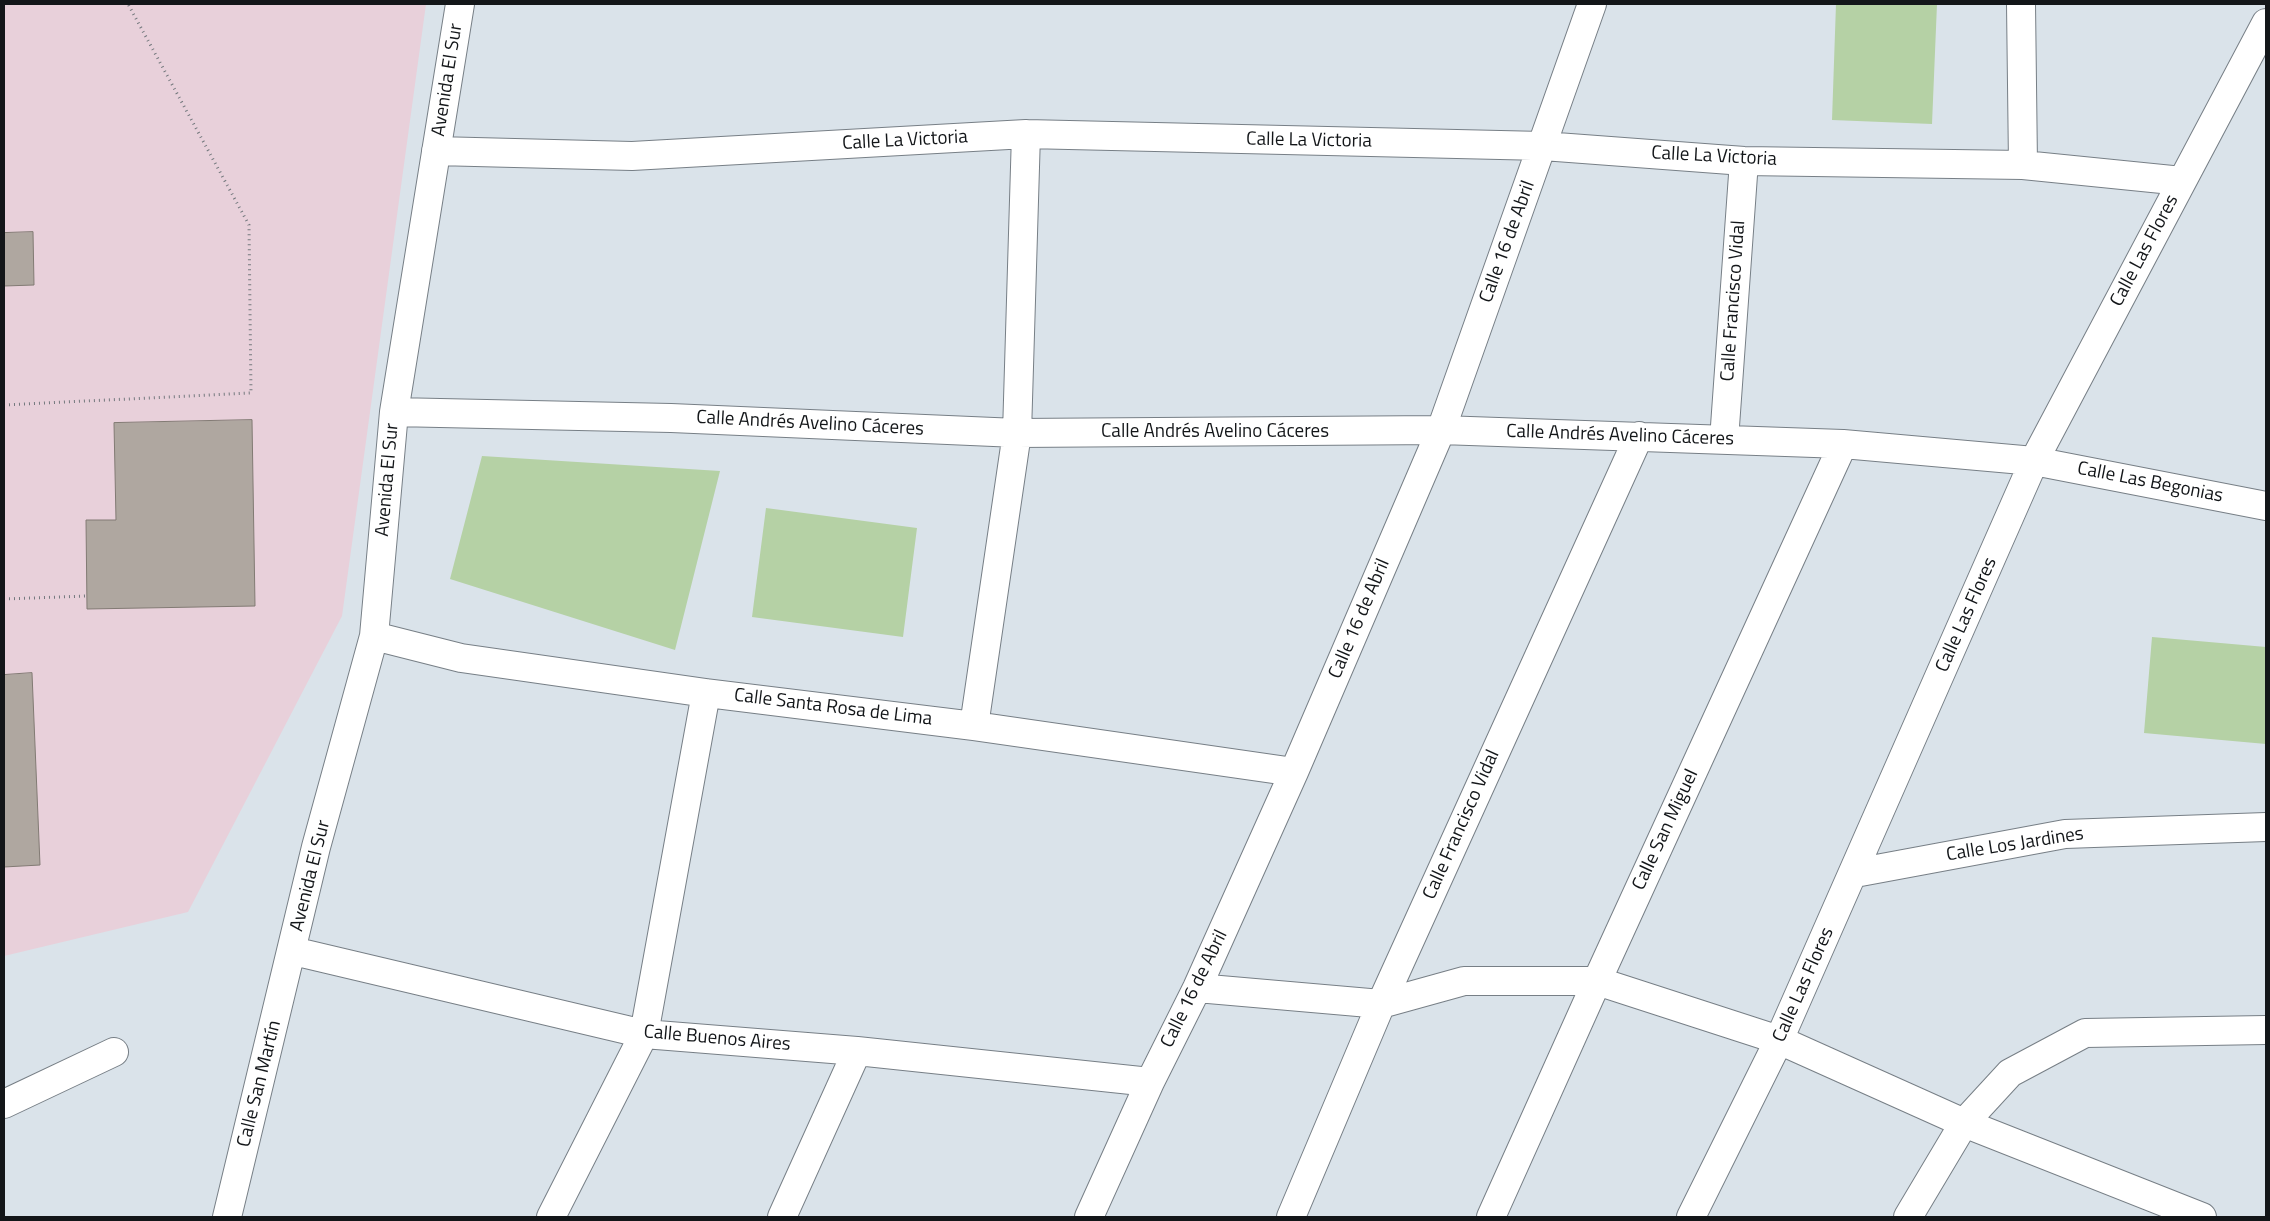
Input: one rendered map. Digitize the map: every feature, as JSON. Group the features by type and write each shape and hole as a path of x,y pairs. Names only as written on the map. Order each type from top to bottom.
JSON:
{"street":[{"name":"Avenida El Sur","path":"293,951 316,847 374,636 394,412 460,4"},
{"name":"Calle 16 de Abril","path":"1089,1217 1150,1082 1197,988 1294,772 1441,430 1592,4"},
{"path":"2021,4 2023,164"},
{"name":"Calle Las Flores","path":"1691,1217 1779,1040 1855,873 2034,461 2266,23"},
{"name":"Calle La Victoria","path":"436,152 632,156 1026,134 1543,146 1744,161 2023,164 2182,181"},
{"path":"974,726 1018,433 1026,134"},
{"name":"Calle Francisco Vidal","path":"1724,440 1744,161"},
{"name":"Calle Andrés Avelino Cáceres","path":"394,412 671,418 1018,433 1441,430 1842,444 2034,461"},
{"name":"Calle Francisco Vidal","path":"1291,1217 1381,1004 1639,436"},
{"name":"Calle San Miguel","path":"1491,1217 1596,981 1842,444"},
{"name":"Calle Las Begonias","path":"2034,461 2266,506"},
{"name":"Calle Santa Rosa de Lima","path":"374,636 461,658 706,693 974,726 1294,772"},
{"path":"551,1217 644,1034 706,693"},
{"name":"Calle Los Jardines","path":"1855,873 2065,834 2266,827"},
{"name":"Calle Buenos Aires","path":"293,951 644,1034 857,1051 1150,1082"},
{"name":"Calle San Martín","path":"227,1217 293,951"},
{"path":"1197,988 1381,1004 1464,981 1596,981 1779,1040 1964,1123 2202,1217"},
{"path":"1908,1217 1964,1123 2010,1073 2085,1033 2266,1030"},
{"path":"782,1217 857,1051"},
{"path":"4,1104 114,1052"}],"path":[{"path":"4,404 251,392 250,225 128,4"},
{"path":"4,599 87,596"}],"shaded area":[{"path":"4,4 426,4 342,616 188,912 4,956"}],"green space":[{"path":"1836,4 1937,4 1932,124 1832,120"},
{"path":"482,456 720,471 675,650 450,579"},
{"path":"766,508 917,528 903,637 752,617"},
{"path":"2152,637 2266,647 2266,744 2144,733"}],"building":[{"path":"33,232 34,285 4,286 4,233"},
{"path":"252,420 255,606 87,609 86,520 116,520 114,423"},
{"path":"32,673 40,865 4,867 4,675"}]}
